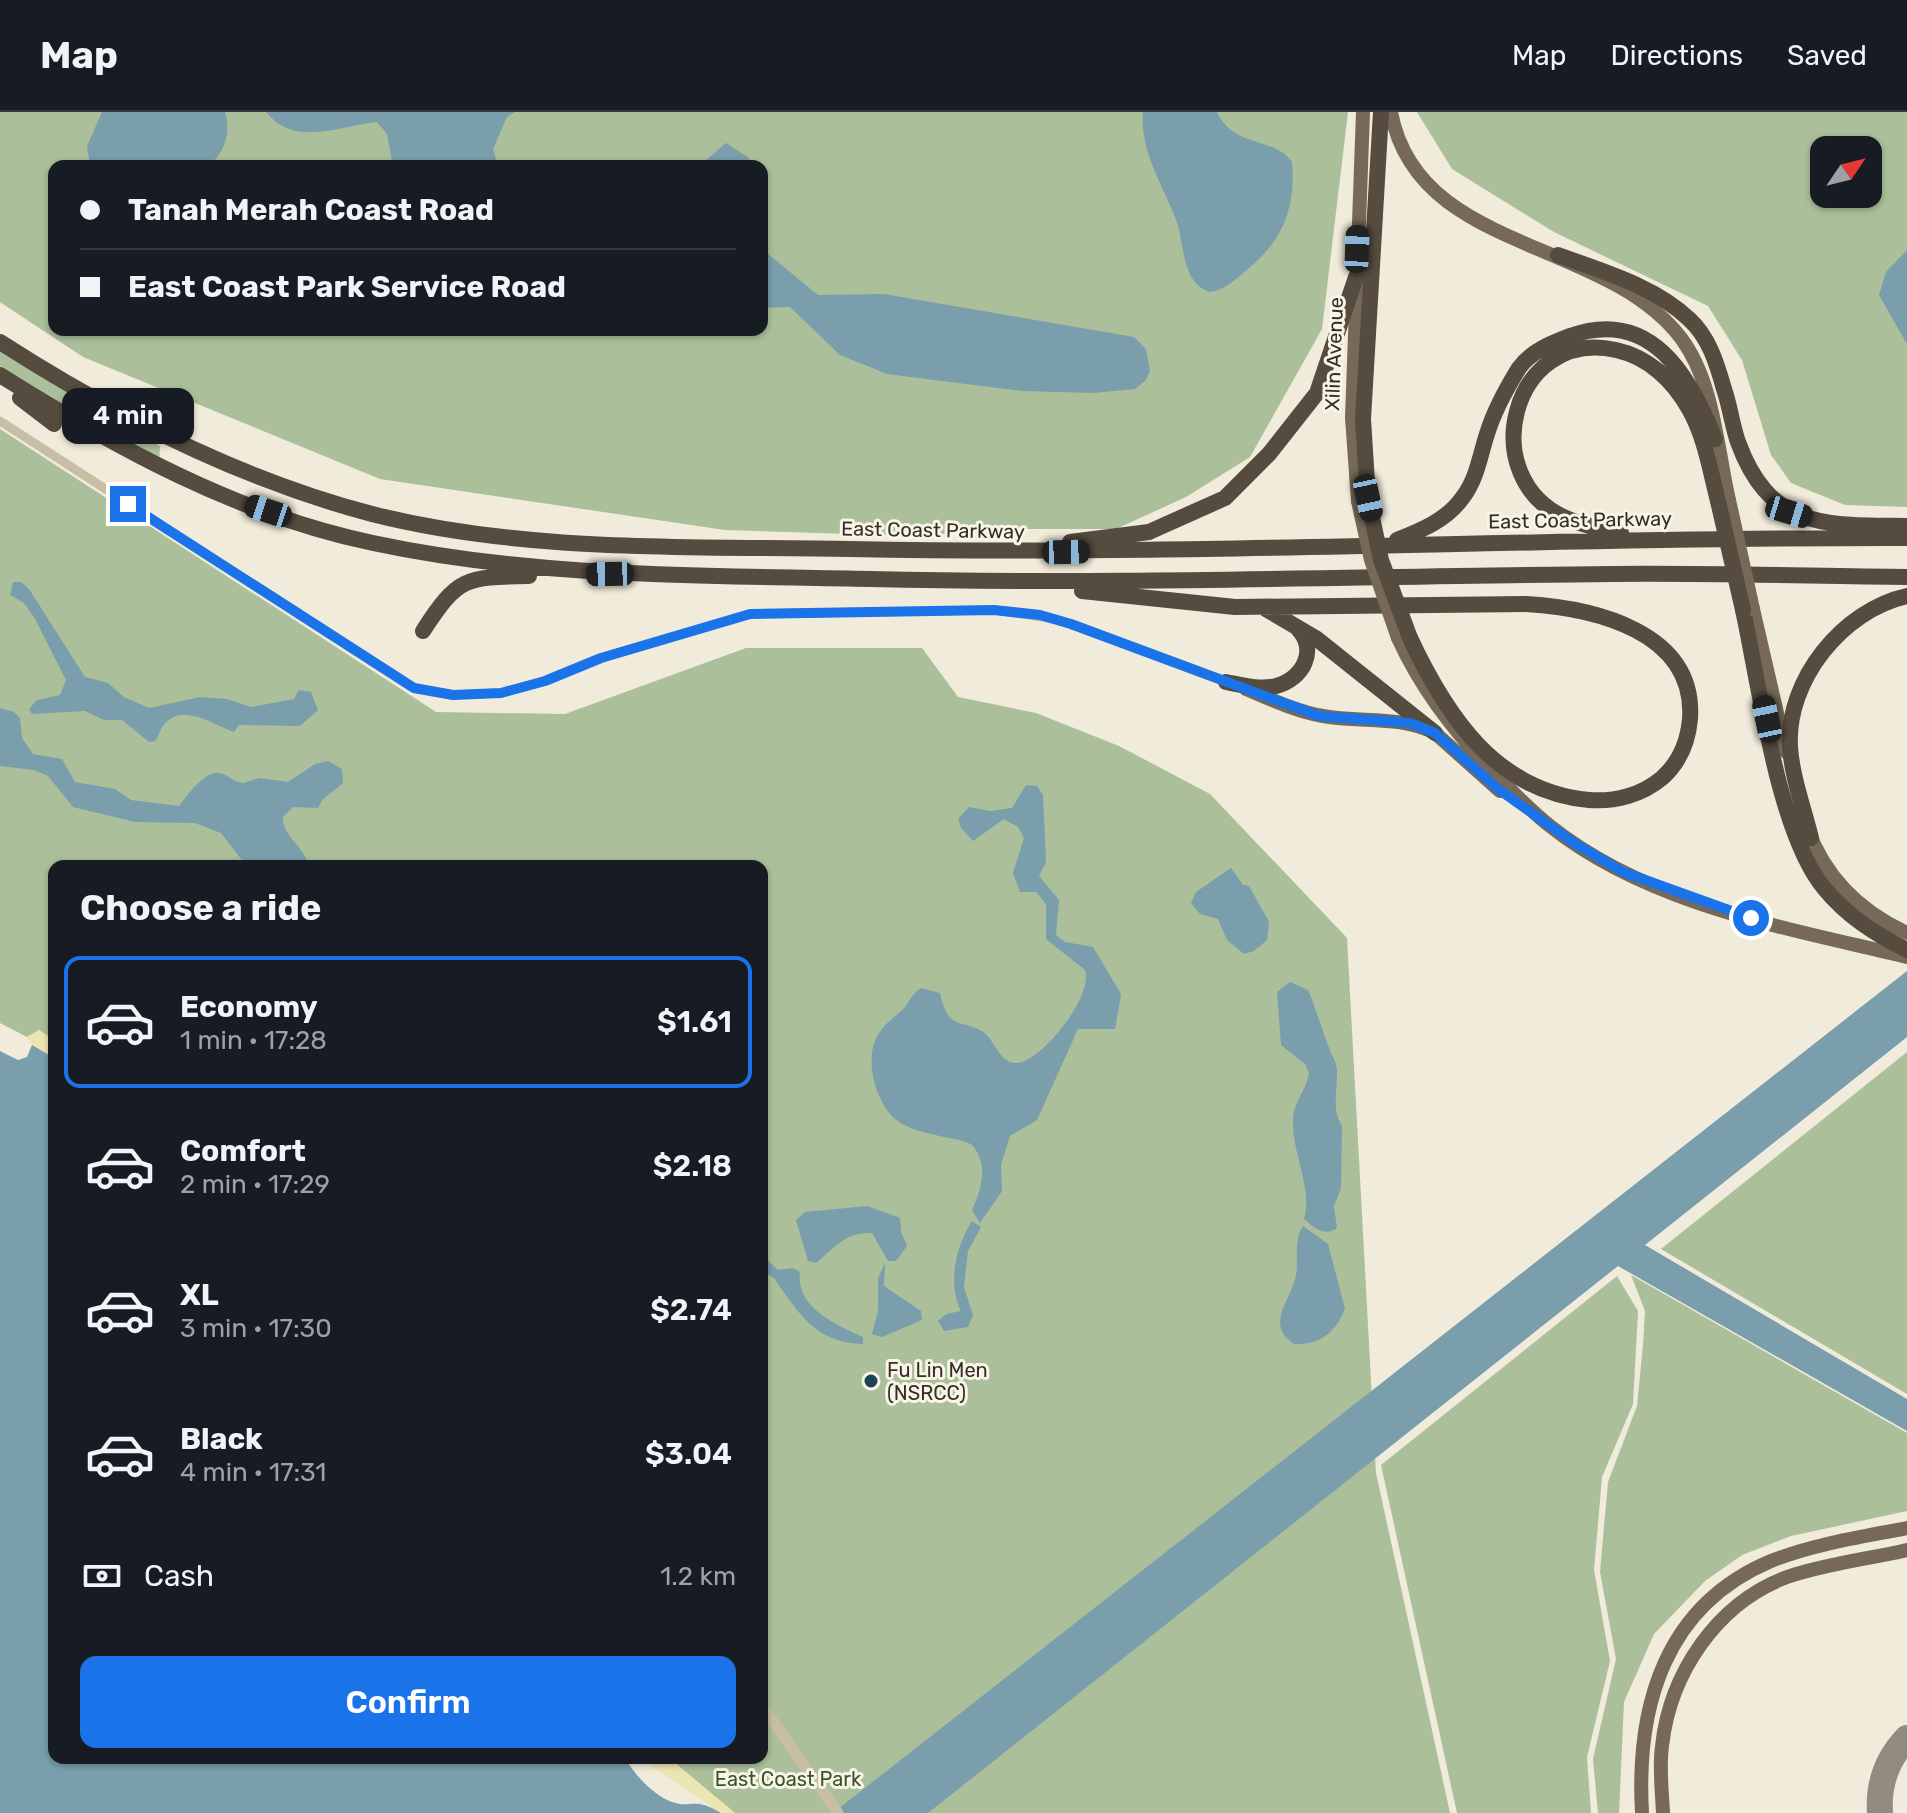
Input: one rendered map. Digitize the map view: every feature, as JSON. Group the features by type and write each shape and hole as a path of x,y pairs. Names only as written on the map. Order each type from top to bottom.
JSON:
{"highway":[{"path":"1053,583 1085,592 1180,603 1262,607 1526,604 1598,613 1645,634 1677,667 1691,710 1689,734 1679,758 1662,778 1643,791 1620,799 1598,801 1547,792 1522,783 1480,746 1404,638 1381,560 1363,500 1363,419 1381,112"},
{"path":"1558,255 1648,291 1690,319 1714,356 1738,441 1764,493 1789,512 1815,520 1848,525 1907,526"},
{"path":"1034,552 1068,542 1149,532 1225,498 1269,454 1317,393 1356,277"},
{"path":"1385,545 1428,528 1463,497 1496,410 1522,364 1541,348 1585,331 1611,329 1640,336 1663,350 1683,372 1700,401 1715,439"},
{"name":"East Coast Parkway","path":"0,342 158,434 254,476 373,514 497,535 608,545 1034,552 1645,538 1907,538"},
{"path":"1645,538 1568,519 1536,496 1516,462 1512,441 1518,406 1540,369 1558,355 1577,349 1607,348 1630,353 1662,374 1694,420 1723,500 1748,610 1784,800 1812,871 1823,887 1869,930 1907,950"},
{"path":"0,375 145,460 243,503 369,543 497,564 610,574"},
{"path":"0,382 54,424"},
{"path":"423,631 451,590 476,578 610,574 1053,583 1617,574 1907,577"},
{"path":"1811,838 1790,748 1799,696 1827,645 1878,607 1907,596"},
{"path":"1262,607 1293,624 1435,733"},
{"path":"1226,682 1265,688 1282,683 1297,673 1306,660 1309,645 1293,624"}],"main road":[{"name":"Xilin Avenue","path":"1363,112 1352,418 1363,500"},
{"path":"1391,112 1396,135 1413,170 1444,202 1506,234 1558,255 1630,295 1657,313 1681,338 1696,365 1715,439 1723,500"},
{"path":"1748,610 1797,800 1811,838 1825,866 1855,901 1879,919 1907,933"},
{"path":"1404,638 1414,672 1461,738 1549,826"},
{"path":"1226,682 1319,716 1410,723 1435,733 1498,789 1549,826 1623,872 1685,897 1751,918 1907,957"},
{"path":"1642,1813 1640,1762 1646,1714 1660,1671 1689,1623 1738,1581 1769,1562 1797,1552 1907,1528"},
{"path":"1663,1813 1661,1749 1667,1715 1686,1667 1716,1625 1765,1587 1786,1578 1907,1550"}],"street":[{"path":"0,421 414,688 431,692 453,695 501,693 545,681 601,658 750,614 994,610 1056,619 1226,682"},
{"path":"768,1715 838,1813"}],"green space":[{"path":"0,112 1348,112 1322,329 1250,457 1186,497 1116,529 1015,529 917,536 725,530 380,479 83,357 51,336 768,336 768,160 48,160 48,334 0,302"},
{"path":"1417,112 1907,112 1907,507 1845,505 1791,483 1771,455 1742,360 1708,306 1554,232 1452,169"},
{"path":"0,350 160,446 159,462 0,366"},
{"name":"East Coast Park","path":"0,429 436,712 565,714 746,648 922,648 958,697 1036,713 1119,746 1210,794 1347,938 1376,1473 1450,1813 735,1813 676,1764 768,1764 768,860 48,860 48,1036 39,1030 27,1037 0,1023"},
{"path":"1907,1052 1907,1394 1661,1249"},
{"path":"1631,1275 1907,1433 1907,1511 1791,1536 1742,1555 1705,1581 1654,1634 1624,1702 1619,1813 1598,1813 1593,1759 1616,1659 1600,1572 1608,1482 1637,1406 1643,1345 1645,1311"},
{"path":"1617,1276 1638,1311 1633,1404 1602,1477 1594,1570 1610,1661 1587,1757 1591,1813 1457,1813 1381,1465"}],"sand":[{"path":"39,1030 48,1036 48,1054 32,1045 27,1037"},
{"path":"676,1764 735,1813 721,1813 650,1765"}],"water":[{"path":"102,112 225,112 227,120 227,134 214,160 89,160 87,146"},
{"path":"266,112 515,112 507,117 493,149 496,160 392,160 387,134 377,122 318,132 303,132 277,123"},
{"path":"1143,112 1217,112 1233,132 1275,148 1292,162 1293,180 1288,211 1276,238 1256,262 1219,289 1210,292 1200,287 1188,270 1175,217 1148,153"},
{"path":"726,143 749,158 749,160 706,160"},
{"path":"1907,250 1907,344 1879,295 1886,272"},
{"path":"768,254 818,295 884,294 1134,337 1146,349 1150,371 1146,380 1135,389 1093,393 1023,391 887,374 840,355 790,307 768,308"},
{"path":"13,582 21,582 29,589 85,677 108,683 124,697 149,708 200,697 227,699 251,707 294,699 299,690 311,692 318,710 300,726 239,725 234,732 196,717 177,716 168,720 155,741 149,742 122,720 104,720 85,711 32,714 29,709 37,700 60,695 66,680 34,617 24,603 10,595"},
{"path":"0,708 14,712 20,718 22,738 33,754 62,759 75,782 115,789 131,800 179,806 196,785 214,773 243,783 260,778 288,782 315,764 328,761 342,769 343,783 322,800 318,808 293,807 283,817 286,830 306,860 244,860 221,833 195,823 135,822 73,807 48,776 34,770 0,766"},
{"path":"1026,785 1037,786 1043,795 1046,862 1039,876 1059,900 1056,935 1065,942 1093,947 1121,994 1115,1029 1078,1029 1037,1120 1010,1136 1001,1165 1002,1191 980,1223 972,1210 982,1170 973,1146 914,1129 894,1118 877,1090 872,1054 882,1029 921,988 940,993 951,1018 982,1031 1006,1060 1017,1063 1039,1052 1074,1011 1086,981 1085,970 1046,939 1046,904 1036,892 1020,892 1013,873 1024,838 1018,827 1004,819 973,841 961,828 958,819 969,807 990,811 1012,808"},
{"path":"1231,868 1243,885 1249,886 1269,922 1267,940 1254,951 1244,954 1227,940 1218,919 1200,914 1191,903 1196,892"},
{"path":"1907,971 1907,1037 1645,1245 1907,1399 1907,1431 1618,1266 928,1813 833,1813"},
{"path":"1290,982 1308,990 1336,1066 1336,1109 1342,1126 1341,1188 1334,1206 1337,1228 1328,1232 1304,1219 1306,1196 1293,1120 1309,1073 1305,1064 1281,1045 1277,992"},
{"path":"32,1045 48,1054 48,1764 629,1764 645,1784 665,1799 678,1804 705,1805 721,1813 0,1813 0,1051 18,1060 27,1057"},
{"path":"867,1206 900,1218 901,1232 907,1246 896,1261 888,1261 872,1233 862,1233 847,1238 816,1263 808,1261 796,1220 805,1212"},
{"path":"972,1221 981,1227 968,1251 964,1287 973,1315 968,1327 944,1331 938,1321 946,1314 961,1311 955,1289 955,1265"},
{"path":"1303,1226 1328,1244 1345,1309 1326,1336 1312,1342 1294,1344 1285,1336 1280,1320 1296,1276 1297,1244"},
{"path":"768,1261 778,1270 793,1268 800,1272 800,1284 811,1305 841,1327 863,1337 863,1344 833,1338 810,1324 768,1275"},
{"path":"885,1263 884,1286 921,1311 922,1320 882,1337 872,1334 878,1311 878,1278"}],"taxiway":[{"path":"1880,1813 1885,1773 1907,1738"}],"place":[{"name":"Fu Lin Men (NSRCC)","path":"871,1381"}],"route":[{"path":"128,504 414,688 453,695 501,693 545,681 601,658 750,614 994,610 1048,616 1319,716 1396,721 1423,727 1435,733 1524,808 1623,872 1685,897 1751,918"}]}
